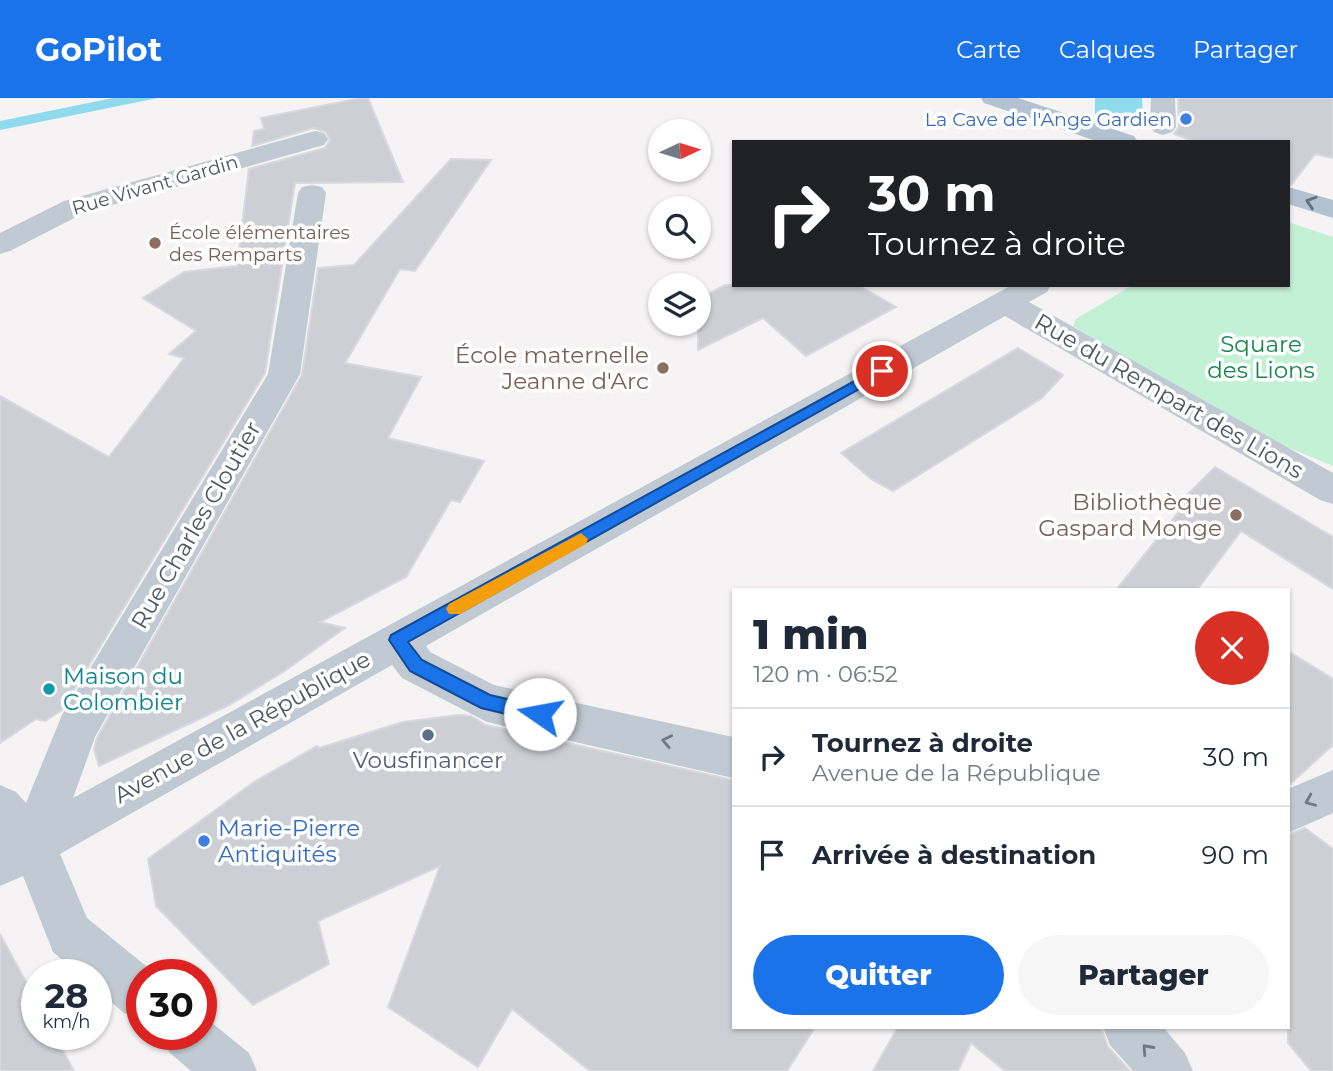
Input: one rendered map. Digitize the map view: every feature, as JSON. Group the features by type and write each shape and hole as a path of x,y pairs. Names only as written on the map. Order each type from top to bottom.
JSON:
{"main road":[{"path":"993,98 1118,140"},
{"path":"1290,196 1333,209"}],"street":[{"path":"1163,98 1163,127"},
{"name":"Rue Vivant Gardin","path":"0,245 74,207 315,139"},
{"name":"Rue Charles Cloutier","path":"17,854 76,729 284,374 312,192"},
{"name":"Avenue de la République","path":"17,854 1021,293"},
{"name":"Rue du Rempart des Lions","path":"1021,293 1333,490"},
{"path":"397,640 416,665 487,703 732,758"},
{"path":"1290,810 1333,791"},
{"path":"0,807 17,854 70,934 126,981"},
{"path":"1130,1029 1167,1071"},
{"path":"206,1050 231,1071"}],"green space":[{"name":"Square des Lions","path":"1290,223 1333,237 1333,466 1263,437 1073,326 1076,319 1130,287 1290,287"}],"water":[{"path":"113,98 158,98 0,130 0,121"},
{"path":"1095,98 1142,98 1143,119 1140,130 1095,115"}],"building":[{"path":"368,98 403,182 295,183 265,373 62,710 45,721 36,719 0,743 0,396 109,457 184,358 169,354 196,331 143,298 184,272 237,266 249,169 325,148 330,140 326,132 314,128 252,146 254,131 264,129 261,118"},
{"path":"1178,98 1333,98 1333,158 1315,154 1290,185 1290,140 1191,140 1174,134 1179,127"},
{"path":"451,159 491,160 415,271 400,269 345,363 421,377 388,438 484,461 460,502 451,500 406,577 320,622 345,628 283,672 229,705 99,766 94,749 97,738 302,375 318,268 354,265"},
{"path":"725,285 861,287 896,307 806,356 763,318 698,350 698,336 711,336 711,292"},
{"path":"1018,348 1063,375 1042,398 893,491 871,479 841,453"},
{"name":"Bibliothèque Gaspard Monge","path":"1215,467 1333,537 1333,589 1241,531 1198,588 1118,588 1189,499 1185,497"},
{"path":"1290,652 1333,679 1333,745 1290,784"},
{"path":"458,715 471,716 486,725 732,780 732,1029 814,1029 787,1071 590,1071 512,1009 478,1067 388,1007 440,866 318,921 329,964 253,1005 217,968 217,959 208,959 156,906 148,859 254,782 317,746 319,748 403,722"},
{"path":"1305,828 1333,849 1333,1071 1311,1071 1288,1043 1290,834"},
{"path":"0,934 21,973 21,1050 63,1050 74,1071 0,1071"},
{"path":"897,1029 1102,1029 1108,1047 1130,1071 1005,1071 971,1043 958,1071 873,1071"}],"slow traffic":[{"path":"454,609 581,539"}],"place":[{"name":"La Cave de l'Ange Gardien","path":"1186,119"},
{"name":"École élémentaires des Remparts","path":"155,243"},
{"name":"École maternelle Jeanne d'Arc","path":"663,368"},
{"name":"Bibliothèque Gaspard Monge","path":"1236,515"},
{"name":"Maison du Colombier","path":"49,689"},
{"name":"Vousfinancer","path":"428,735"},
{"name":"Marie-Pierre Antiquités","path":"204,841"}],"route":[{"path":"540,714 487,703 416,665 397,640 882,371"}]}
